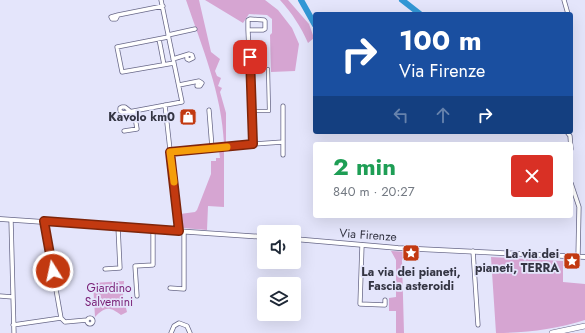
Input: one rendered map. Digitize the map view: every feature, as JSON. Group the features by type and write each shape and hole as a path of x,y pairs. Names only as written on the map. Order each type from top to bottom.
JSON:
{"main road":[{"path":"552,333 585,326"}],"street":[{"path":"124,131 136,128 132,111 182,102 161,0"},
{"path":"564,0 567,12"},
{"path":"118,15 163,6"},
{"path":"248,30 264,30 265,21 248,20 248,30 253,144"},
{"path":"187,56 164,65 122,72 117,47 159,39 195,29"},
{"path":"159,39 164,65"},
{"path":"252,111 269,111 268,69"},
{"path":"179,85 198,82"},
{"path":"165,105 170,152 182,231 184,289 170,288"},
{"path":"283,106 283,155"},
{"path":"209,110 212,148"},
{"path":"170,152 283,142"},
{"path":"573,188 579,207 578,257"},
{"path":"0,219 257,236"},
{"path":"11,220 14,333"},
{"path":"44,221 61,318 65,322 87,320"},
{"path":"105,269 120,268 118,227"},
{"path":"137,296 135,266 153,265 153,229"},
{"name":"Via Firenze","path":"301,240 362,245 585,258"},
{"path":"362,245 360,304 385,307 385,300"},
{"path":"473,252 478,325"},
{"path":"0,296 13,297"},
{"path":"14,325 61,318"},
{"path":"171,333 174,326 179,323 187,326 190,333"}],"green space":[{"path":"186,0 199,0 211,52 220,59 215,71 217,76 221,78 218,86 222,88 220,92 226,113 226,144 224,144 219,107 205,53"},
{"path":"205,0 265,0 278,10 292,28 299,44 295,71 271,72 270,35 272,33 272,19 267,15 249,14 243,23"},
{"path":"280,0 288,0 309,24 313,39 308,43 296,20"},
{"path":"224,149 224,207 208,206 207,230 183,228 181,226 180,214 195,212 197,210 211,174 211,161 216,161 216,158 220,158 219,150"},
{"path":"391,251 410,252 404,256 402,260 404,333 396,333 396,311 389,311 389,298 396,297 396,260"},
{"path":"491,257 563,261 563,282 585,284 585,320 541,330 496,333"},
{"name":"Giardino Salvemini","path":"124,281 123,296 127,312 121,315 113,310 107,309 95,317 93,283"}],"waterway":[{"path":"301,0 313,21"},
{"path":"402,0 417,12"}],"slow traffic":[{"path":"174,182 170,152 227,147"}],"place":[{"name":"Kavolo km0","path":"188,117"},
{"name":"La via dei pianeti, Fascia asteroidi","path":"411,253"},
{"name":"La via dei pianeti, TERRA","path":"572,261"}],"route":[{"path":"53,271 44,221 179,231 170,152 253,144 250,57"}]}
